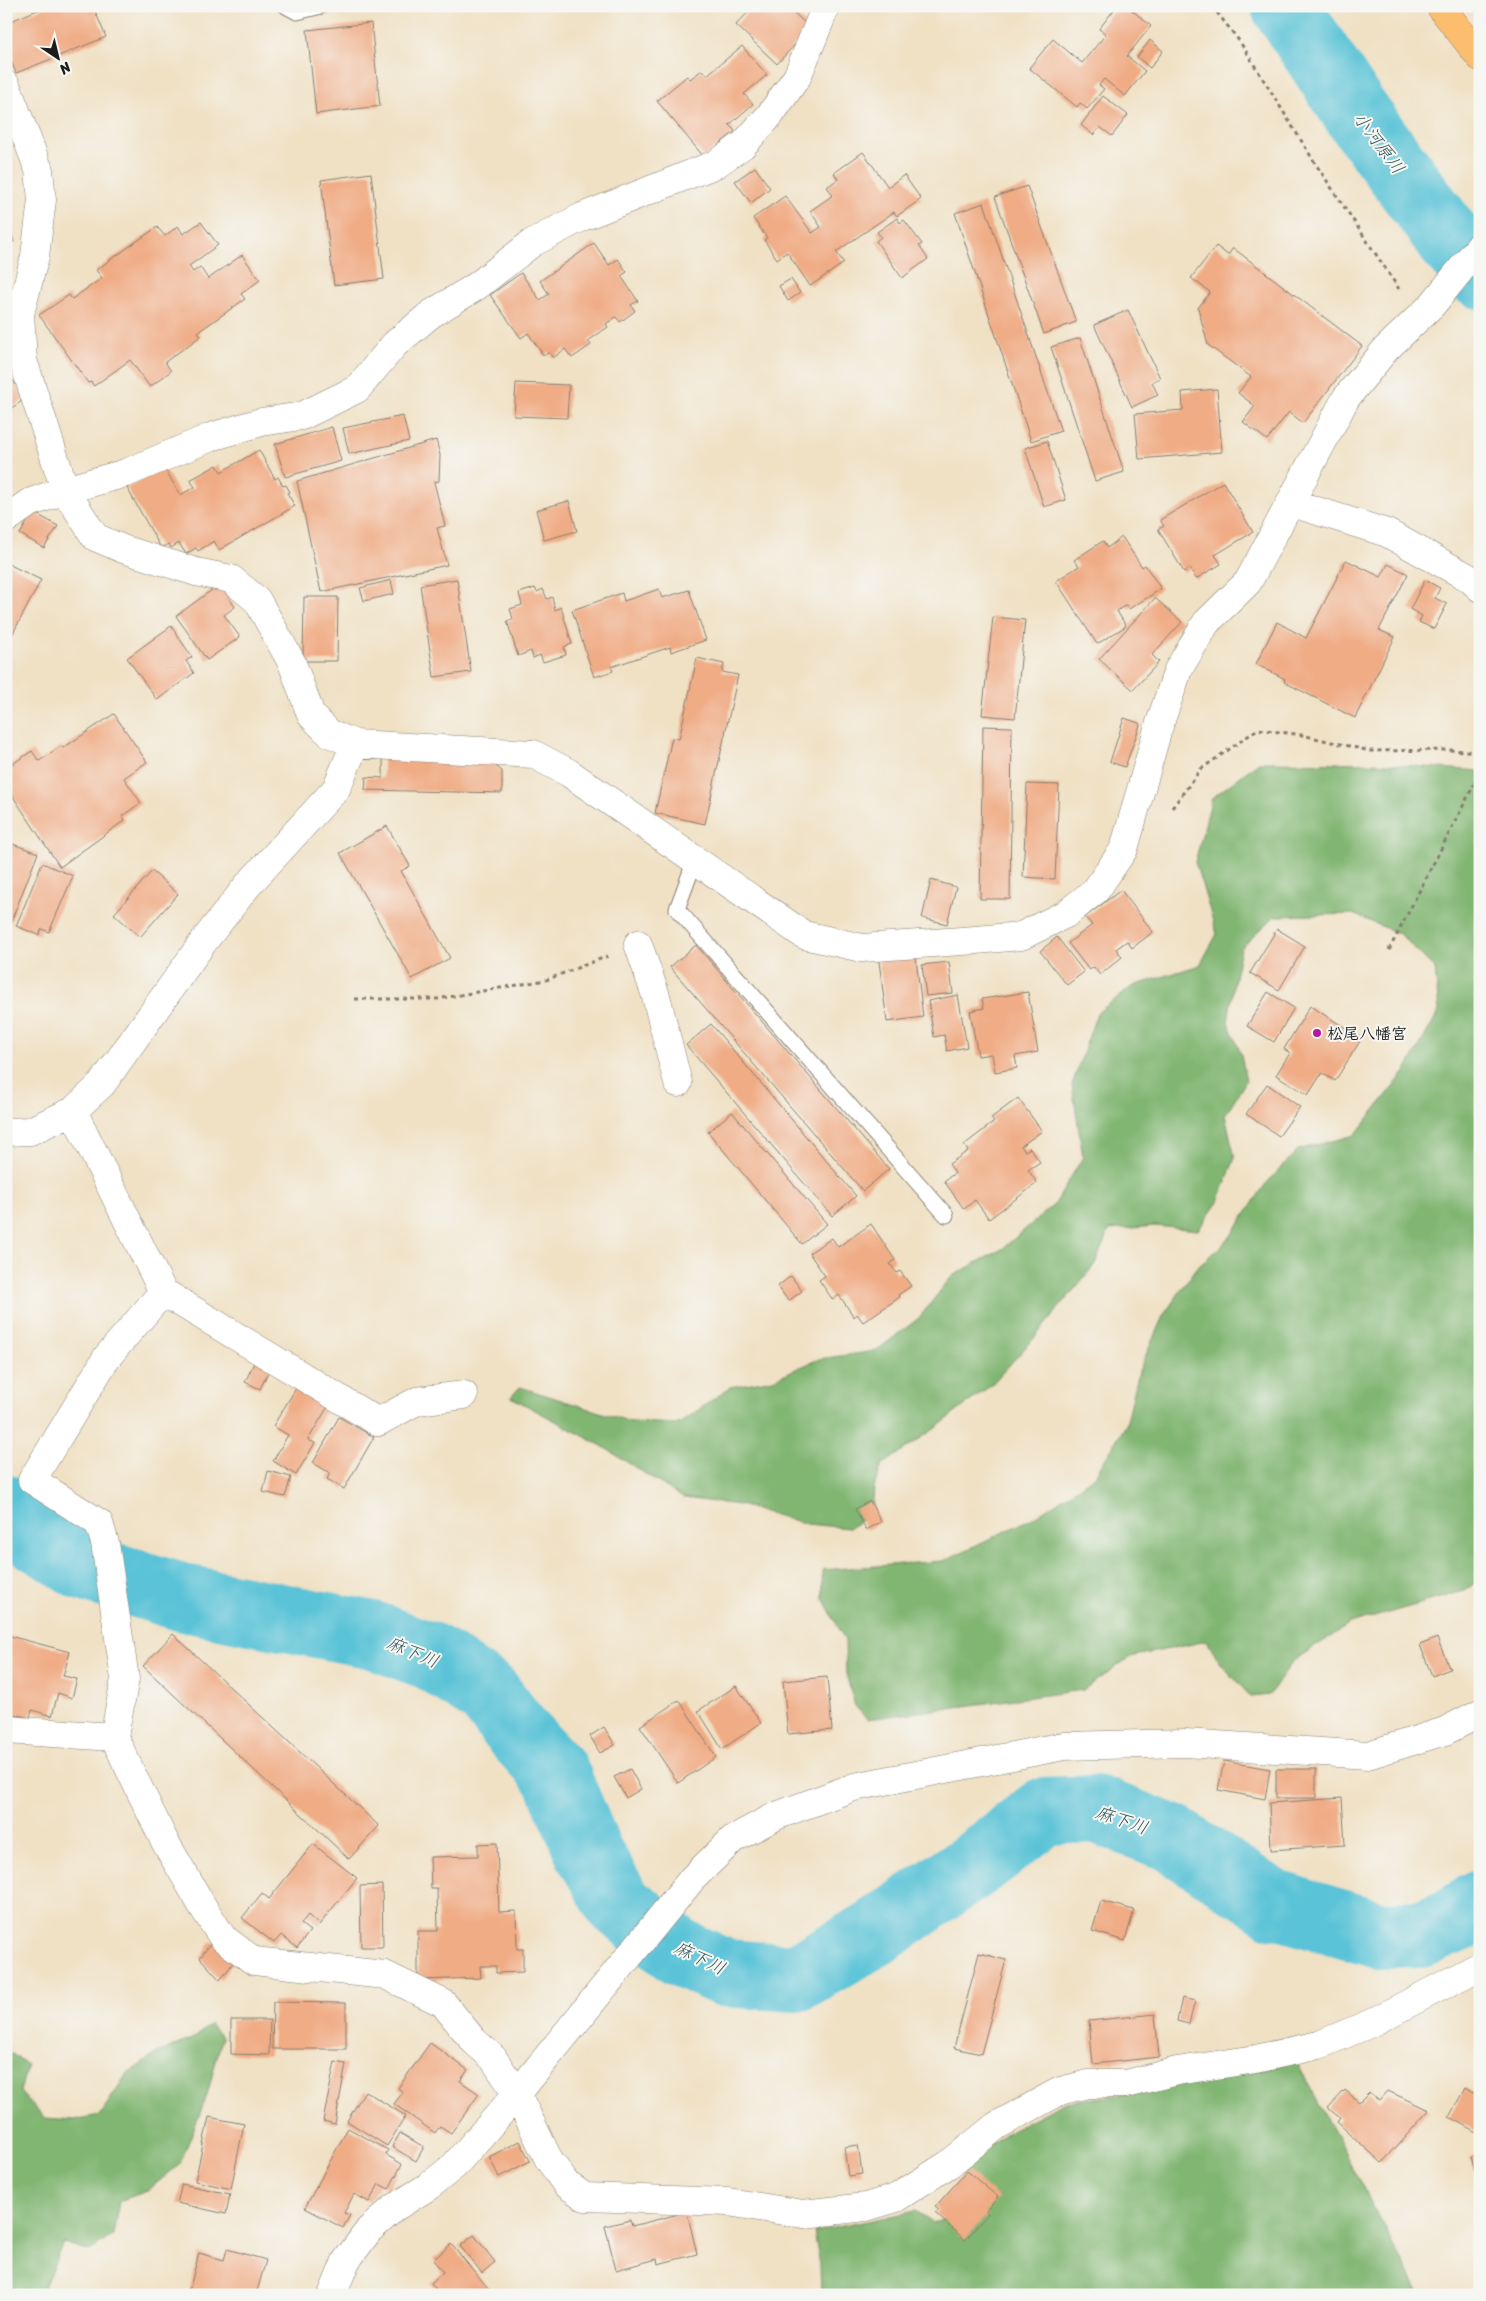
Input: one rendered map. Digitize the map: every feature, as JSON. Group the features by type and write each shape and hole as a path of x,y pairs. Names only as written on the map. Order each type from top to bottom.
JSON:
{"main road":[{"path":"1440,6 1480,58"}],"street":[{"path":"6,519 29,503 126,472 211,437 261,422 302,416 357,389 395,344 431,314 477,286 532,243 590,214 716,164 743,145 770,115 797,77 826,6"},
{"path":"6,85 39,170 42,200 35,256 20,314 23,360 65,490 95,537 123,549 196,572 231,579 257,600 292,663 311,715 329,733 356,744 533,754 569,773 804,935 862,948 1021,936 1066,914 1096,890 1124,849 1158,729 1178,670 1206,623 1248,582 1292,503 1346,398 1386,348 1425,311 1480,246"},
{"path":"1292,503 1386,533 1469,578 1480,588"},
{"path":"6,1132 30,1131 73,1111 102,1084 204,941 248,885 336,789 356,744"},
{"path":"638,944 656,996 678,1083"},
{"path":"73,1111 163,1292 378,1422 417,1401 464,1395"},
{"path":"163,1292 107,1357 32,1480 99,1523 105,1543 112,1603 119,1628 125,1679 114,1737 164,1840 202,1908 223,1938 254,1961 385,1975 443,2003 473,2040 494,2058 517,2094 548,2158 566,2184 585,2197 728,2202 803,2214 866,2207 896,2198 949,2164 996,2126 1060,2091 1088,2084 1126,2084 1177,2072 1256,2059 1319,2044 1369,2024 1480,1966"},
{"path":"332,2295 346,2261 369,2230 394,2208 429,2186 454,2166 517,2094 692,1879 733,1839 776,1816 854,1787 1064,1746 1185,1743 1368,1755 1445,1731 1480,1713"},
{"path":"6,1730 114,1737"}],"lane":[{"path":"286,6 297,12 321,6"},
{"path":"695,860 677,909 946,1215"}],"path":[{"path":"1212,6 1240,42 1312,158 1425,311"},
{"path":"1167,815 1201,769 1258,729 1302,735 1370,751 1448,750 1480,752"},
{"path":"1389,950 1480,773"},
{"path":"355,999 437,999 546,980 638,944"}],"green space":[{"path":"1259,762 1373,763 1480,771 1480,1579 1464,1591 1350,1624 1293,1661 1269,1695 1251,1697 1222,1665 1207,1641 1130,1657 1083,1690 867,1719 855,1706 846,1674 845,1640 823,1598 822,1570 943,1561 1033,1518 1095,1476 1126,1425 1139,1371 1163,1316 1198,1266 1228,1240 1265,1185 1298,1150 1355,1135 1405,1072 1439,1011 1435,969 1400,934 1353,914 1275,916 1241,948 1228,1022 1241,1054 1246,1081 1225,1115 1235,1158 1218,1202 1198,1230 1155,1226 1109,1230 1095,1264 1035,1337 990,1386 937,1427 882,1465 874,1487 872,1514 849,1528 807,1524 740,1505 683,1498 602,1446 511,1397 520,1387 631,1422 679,1424 730,1387 773,1379 819,1359 876,1351 919,1318 952,1276 1002,1249 1055,1204 1083,1157 1072,1085 1097,1013 1133,986 1200,965 1217,934 1195,862 1212,798"},
{"path":"210,2024 222,2038 207,2095 180,2164 147,2191 119,2201 113,2235 90,2251 63,2243 44,2287 33,2295 6,2295 6,2054 12,2054 28,2065 20,2091 44,2118 74,2120 100,2115 126,2075 157,2053 196,2037"},
{"path":"1296,2061 1420,2295 821,2295 820,2264 814,2232 916,2211 934,2223 974,2209 976,2193 956,2170 1011,2130 1065,2102 1169,2085 1202,2083"}],"building":[{"path":"47,6 93,6 106,37 16,73 6,50 6,23"},
{"path":"754,6 787,6 810,28 777,64 736,25"},
{"path":"1117,6 1127,6 1151,26 1127,56 1145,71 1125,96 1104,79 1099,85 1104,89 1087,109 1080,103 1077,107 1029,68 1053,39 1082,63 1106,34 1099,29"},
{"path":"371,23 380,106 316,114 307,30"},
{"path":"1150,40 1163,51 1150,68 1137,57"},
{"path":"742,46 767,75 744,94 753,104 729,125 735,131 704,157 657,101 687,76 690,79 702,70 707,75"},
{"path":"1103,96 1128,115 1112,136 1100,127 1093,135 1081,125"},
{"path":"863,152 888,187 904,175 921,199 897,216 894,212 836,252 844,263 810,286 787,252 777,259 764,240 767,238 753,218 785,196 812,233 821,227 810,211 833,195 827,187 838,179 834,173"},
{"path":"755,167 770,188 751,203 735,181"},
{"path":"371,173 384,279 334,285 321,180"},
{"path":"1027,186 1076,322 1044,334 995,197"},
{"path":"984,203 1061,431 1031,441 955,213"},
{"path":"6,215 14,242 6,244"},
{"path":"897,218 900,223 904,220 922,244 919,246 928,259 902,278 876,241 881,237 877,232"},
{"path":"201,222 218,245 189,266 193,272 200,267 208,279 242,255 260,280 241,294 245,299 198,332 201,336 165,362 171,371 150,387 130,360 94,386 91,382 88,383 39,315 69,295 72,299 102,278 96,270 157,227 165,236 178,226 183,234"},
{"path":"594,243 609,265 618,259 627,272 621,276 638,301 631,305 635,311 620,322 616,317 606,324 608,327 588,341 591,345 572,358 565,349 553,358 549,352 544,356 528,333 521,338 490,295 521,273 540,300 549,294 540,281"},
{"path":"1216,246 1228,255 1233,248 1362,346 1303,423 1289,412 1267,440 1243,422 1255,406 1238,393 1251,377 1208,345 1198,308 1210,292 1191,278"},
{"path":"791,279 800,293 788,301 779,286"},
{"path":"1128,310 1160,378 1152,382 1158,395 1132,407 1094,325"},
{"path":"1080,338 1124,472 1095,481 1051,347"},
{"path":"8,374 26,398 6,412 6,375"},
{"path":"516,383 569,385 567,418 514,416"},
{"path":"1217,389 1222,452 1139,459 1135,414 1183,410 1182,392"},
{"path":"403,416 409,441 349,454 343,428"},
{"path":"332,427 341,461 285,477 275,444"},
{"path":"436,440 440,455 439,481 434,482 445,526 437,528 447,565 321,592 297,481"},
{"path":"1047,441 1066,500 1044,507 1025,448"},
{"path":"259,450 275,479 278,477 283,486 286,485 290,492 287,493 295,506 219,550 214,541 198,551 196,548 186,554 179,543 171,548 169,544 161,548 127,488 164,467 180,495 195,487 190,480 217,465 221,472"},
{"path":"1223,482 1253,532 1215,555 1221,564 1196,579 1190,568 1184,572 1158,529 1164,526 1160,520"},
{"path":"569,501 577,531 544,540 536,510"},
{"path":"33,512 58,526 44,548 20,534"},
{"path":"1122,537 1142,567 1145,565 1161,589 1129,609 1126,605 1117,611 1126,626 1097,644 1056,581 1079,566 1074,560 1103,541 1107,548"},
{"path":"1346,560 1381,577 1388,564 1408,574 1379,630 1395,637 1355,718 1284,682 1285,679 1256,664 1277,622 1306,638"},
{"path":"6,563 41,580 11,637 6,635"},
{"path":"457,579 471,672 434,677 420,585"},
{"path":"391,580 394,594 364,601 360,588"},
{"path":"1425,580 1440,588 1435,598 1447,604 1434,629 1419,622 1422,616 1410,609"},
{"path":"220,584 235,607 224,615 240,637 207,660 176,616"},
{"path":"535,588 537,592 543,589 547,599 552,597 555,610 561,607 572,644 564,647 566,655 543,662 540,655 533,658 531,651 518,656 507,621 513,619 510,609 522,605 519,593"},
{"path":"659,589 662,598 689,590 706,640 671,652 670,647 611,667 613,671 594,677 572,610 622,593 624,601"},
{"path":"304,597 338,597 337,661 303,661"},
{"path":"1155,598 1182,622 1152,655 1159,662 1133,690 1099,659"},
{"path":"993,617 1025,620 1015,718 982,715"},
{"path":"171,626 192,657 186,661 194,673 157,700 127,658"},
{"path":"697,658 724,664 722,672 738,675 705,824 655,813 672,738 679,739"},
{"path":"114,714 147,762 124,778 141,803 122,816 125,820 60,867 6,786 9,783 6,778 6,768 32,751 39,761 61,746 63,748"},
{"path":"1124,718 1140,725 1125,767 1110,762"},
{"path":"983,726 1012,727 1010,899 980,899"},
{"path":"383,758 488,760 502,771 502,793 365,790 366,777 383,778"},
{"path":"1027,784 1059,785 1055,879 1023,877"},
{"path":"387,826 410,866 401,871 450,958 412,979 340,853"},
{"path":"7,842 38,853 10,924 6,923"},
{"path":"42,863 73,876 49,932 42,929 39,935 16,926"},
{"path":"152,871 178,894 140,937 114,914"},
{"path":"931,880 956,887 947,924 922,918"},
{"path":"1121,890 1153,932 1132,948 1127,941 1116,949 1122,957 1100,975 1094,967 1089,970 1068,943 1092,925 1085,917"},
{"path":"1277,929 1305,946 1279,990 1250,973"},
{"path":"1057,937 1084,972 1067,985 1040,951"},
{"path":"696,945 889,1169 863,1191 670,967"},
{"path":"915,950 923,1017 887,1022 878,954"},
{"path":"949,962 953,993 926,996 922,965"},
{"path":"1028,992 1038,1052 1015,1056 1017,1068 995,1072 992,1054 978,1056 970,1011 984,1008 982,999"},
{"path":"1268,992 1294,1008 1274,1042 1247,1026"},
{"path":"958,995 967,1047 947,1051 944,1035 934,1037 928,1001"},
{"path":"1310,1006 1362,1038 1335,1081 1322,1073 1308,1095 1276,1075 1290,1053 1284,1049"},
{"path":"711,1024 856,1196 832,1216 686,1045"},
{"path":"1267,1084 1300,1107 1279,1136 1246,1114"},
{"path":"1018,1098 1042,1131 1021,1146 1025,1151 1030,1148 1040,1162 1028,1170 1037,1183 989,1219 975,1200 964,1209 944,1181 955,1173 949,1164 968,1151 964,1145 994,1122 991,1118"},
{"path":"732,1112 827,1224 802,1244 708,1132"},
{"path":"871,1224 895,1260 890,1264 897,1273 900,1271 911,1286 898,1295 900,1297 863,1322 857,1314 854,1317 839,1295 833,1300 819,1280 825,1276 809,1253 832,1238 838,1247"},
{"path":"791,1276 802,1291 788,1301 778,1286"},
{"path":"256,1359 271,1366 260,1389 245,1382"},
{"path":"298,1385 330,1403 308,1440 315,1443 296,1475 273,1461 288,1435 273,1426"},
{"path":"339,1417 374,1437 344,1489 327,1479 330,1473 313,1463"},
{"path":"268,1471 291,1477 285,1497 263,1492"},
{"path":"870,1501 881,1522 866,1530 855,1509"},
{"path":"173,1634 379,1826 349,1859 143,1666"},
{"path":"6,1635 70,1652 63,1676 77,1679 72,1698 58,1693 52,1716 32,1710 30,1718 6,1712 6,1681 9,1670 6,1669"},
{"path":"1437,1638 1450,1669 1432,1676 1420,1645"},
{"path":"827,1677 832,1730 788,1734 783,1681"},
{"path":"736,1686 761,1723 722,1749 698,1711"},
{"path":"679,1700 716,1757 678,1783 640,1726"},
{"path":"604,1727 615,1745 600,1753 590,1736"},
{"path":"1224,1761 1270,1769 1265,1799 1218,1790"},
{"path":"630,1769 641,1789 626,1798 614,1777"},
{"path":"1276,1769 1316,1769 1316,1798 1276,1798"},
{"path":"1342,1798 1345,1845 1271,1850 1269,1803"},
{"path":"497,1843 499,1912 516,1911 517,1949 523,1949 523,1972 496,1973 496,1966 480,1966 481,1978 418,1980 418,1931 438,1931 437,1889 431,1889 430,1857 478,1856 478,1844"},
{"path":"313,1844 357,1878 319,1925 308,1915 301,1924 310,1931 297,1948 281,1935 274,1943 242,1918 262,1893 269,1899"},
{"path":"382,1885 383,1947 361,1947 360,1886"},
{"path":"1101,1901 1134,1910 1125,1941 1092,1931"},
{"path":"212,1941 236,1959 220,1980 200,1958"},
{"path":"979,1953 1006,1960 981,2054 954,2048"},
{"path":"1182,1998 1195,2001 1189,2024 1177,2021"},
{"path":"273,2002 346,2003 346,2049 272,2049"},
{"path":"1155,2014 1159,2057 1093,2064 1089,2021"},
{"path":"231,2020 270,2020 269,2055 231,2054"},
{"path":"430,2043 468,2070 460,2081 479,2094 451,2133 440,2126 435,2133 394,2104 403,2092 398,2088"},
{"path":"335,2062 346,2064 335,2124 323,2121"},
{"path":"1465,2088 1480,2097 1480,2129 1478,2133 1449,2117"},
{"path":"1345,2090 1359,2102 1369,2092 1379,2101 1388,2091 1429,2110 1382,2163 1337,2122 1340,2118 1328,2108"},
{"path":"365,2091 406,2116 387,2146 347,2121"},
{"path":"209,2117 244,2124 231,2189 195,2181"},
{"path":"348,2128 388,2150 386,2155 402,2164 389,2189 379,2184 369,2202 354,2194 344,2213 350,2215 343,2228 305,2208"},
{"path":"400,2133 424,2147 416,2161 392,2147"},
{"path":"520,2141 530,2161 499,2177 489,2157"},
{"path":"858,2145 862,2174 848,2176 844,2147"},
{"path":"1480,2154 1480,2190 1479,2190 1471,2156"},
{"path":"967,2171 998,2197 986,2211 988,2214 965,2240 935,2213 939,2210 935,2207"},
{"path":"182,2184 230,2194 226,2214 177,2203"},
{"path":"687,2212 697,2254 658,2264 657,2259 616,2270 605,2226 630,2220 632,2226"},
{"path":"474,2235 495,2262 482,2273 460,2246"},
{"path":"451,2244 489,2289 482,2295 435,2295 433,2291 436,2289 431,2283 443,2272 433,2260"},
{"path":"227,2249 266,2260 256,2295 188,2295 199,2253 224,2260"}],"waterway":[{"name":"小河原川","path":"1285,6 1356,113 1452,243 1480,275"},
{"name":"麻下川","path":"6,1509 34,1536 86,1568 184,1598 373,1635 432,1657 488,1694 518,1733 556,1774 589,1853 618,1903 679,1952 725,1973 796,1978 875,1933 979,1862 1045,1811 1096,1809 1171,1838 1274,1904 1380,1935 1421,1934 1459,1918 1480,1903"}],"place":[{"name":"松尾八幡宮","path":"1317,1033"}]}
